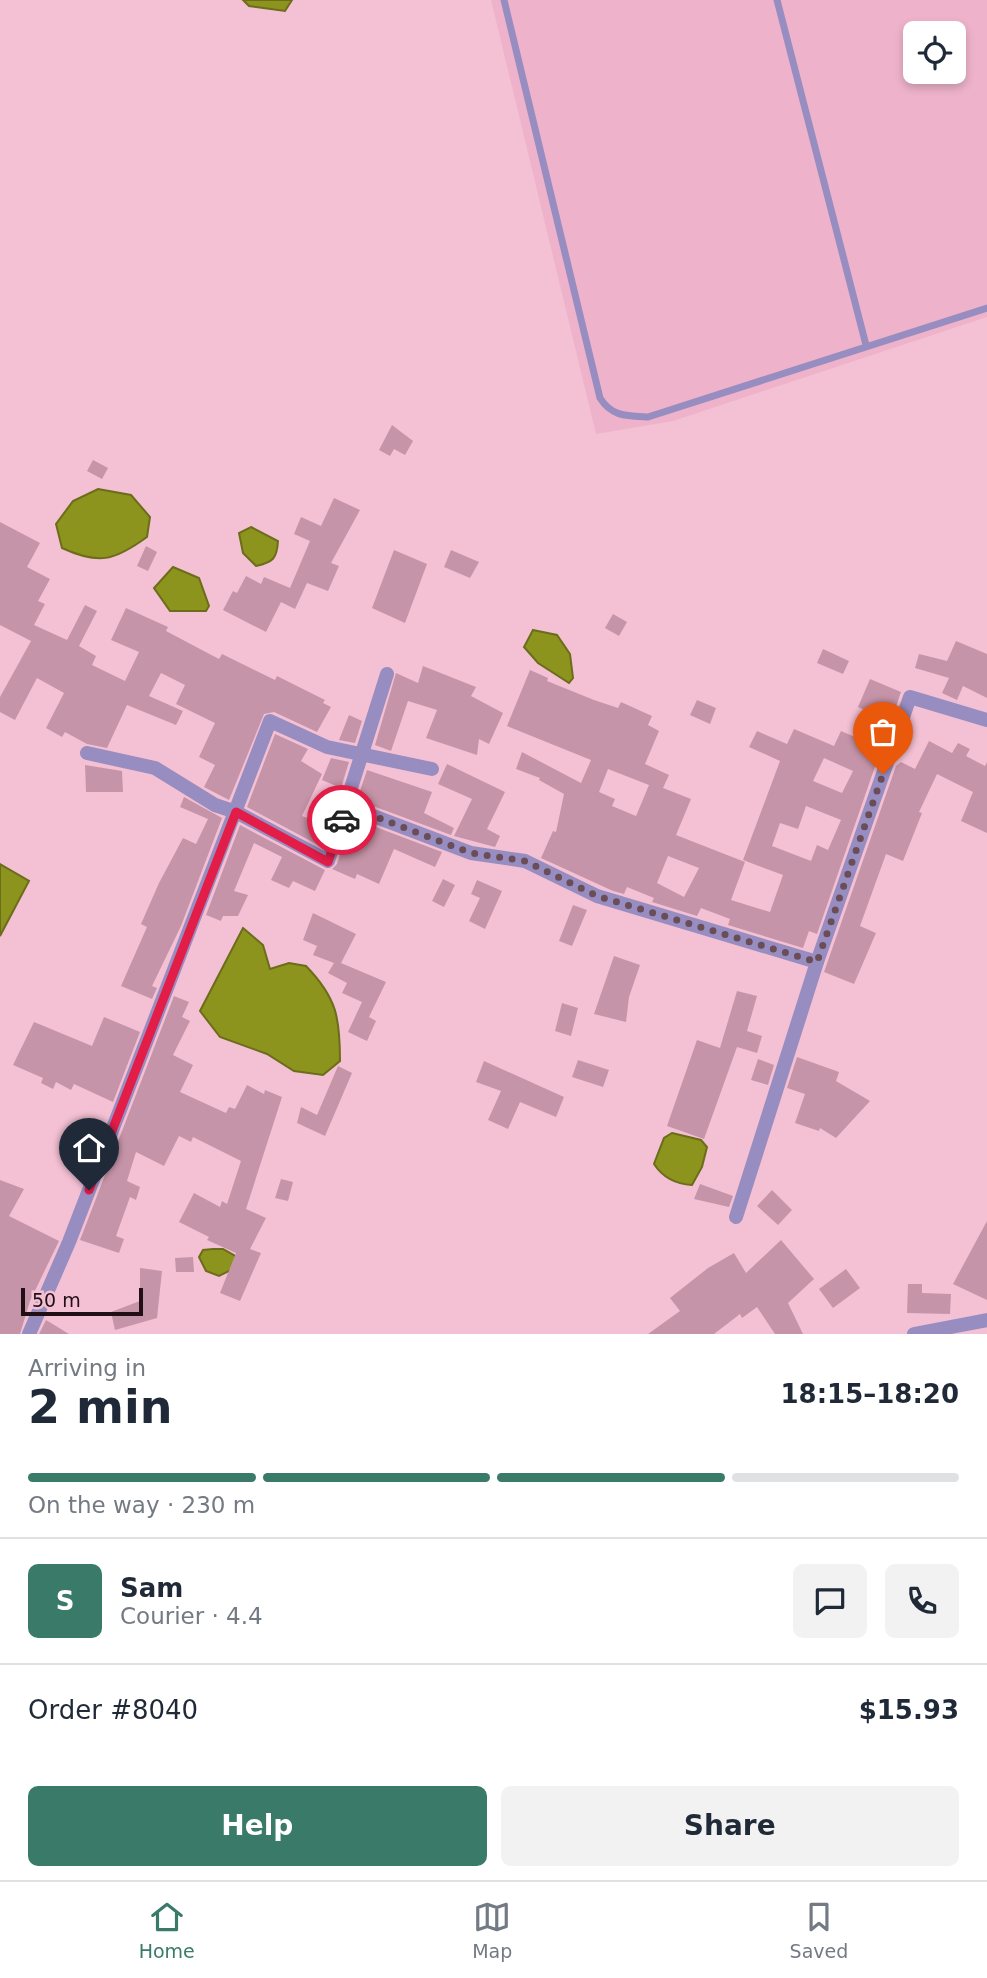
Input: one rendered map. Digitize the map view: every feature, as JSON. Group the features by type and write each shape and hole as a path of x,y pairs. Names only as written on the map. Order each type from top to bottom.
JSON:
{"street":[{"path":"87,753 155,768 215,805 236,812 328,862 387,674"},
{"path":"736,1217 817,962 910,697 987,720"},
{"path":"29,1334 74,1229 270,721 327,747 362,757 432,769"},
{"path":"347,806 471,853 525,861 606,899 817,962"},
{"path":"914,1334 987,1320"}],"lane":[{"path":"504,0 600,398 608,410 621,416 648,417 987,308"},
{"path":"777,0 866,345"}],"shaded area":[{"path":"243,0 292,0 285,11 249,6"},
{"path":"491,0 987,0 987,317 673,421 596,434"},
{"path":"98,489 131,495 150,517 147,537 125,551 106,558 86,557 62,548 56,524 73,501"},
{"path":"251,527 278,541 273,559 256,566 243,553 239,533"},
{"path":"173,567 199,578 209,606 206,611 170,611 154,588"},
{"path":"533,630 557,635 570,654 573,678 569,683 538,663 524,647"},
{"path":"0,864 29,881 0,936"},
{"path":"243,928 263,945 270,969 289,963 306,966 330,999 337,1020 340,1061 323,1075 294,1071 267,1054 220,1037 200,1011"},
{"path":"672,1133 701,1140 707,1147 702,1167 692,1185 670,1179 654,1164 664,1138"},
{"path":"223,1249 237,1257 231,1270 219,1276 206,1271 199,1257 203,1250"}],"building":[{"path":"392,425 413,441 405,455 394,449 390,456 379,450"},
{"path":"93,460 108,468 102,479 87,471"},
{"path":"334,498 360,510 331,563 339,566 328,591 307,583 295,609 281,602 266,632 223,610 233,591 237,593 246,576 261,584 264,577 290,588 310,541 294,534 301,517 321,526"},
{"path":"0,522 40,543 27,567 50,579 38,601 45,604 34,625 67,640 85,605 97,611 79,646 96,656 92,665 125,681 139,652 111,640 126,608 168,627 166,631 219,659 222,654 275,680 277,676 325,700 323,703 331,707 317,732 274,712 264,714 229,800 204,787 215,765 199,757 215,723 176,704 185,685 161,673 149,696 183,711 176,725 127,705 107,748 87,744 65,732 62,737 46,728 64,693 37,678 15,720 0,712 0,697 31,641 0,625"},
{"path":"146,546 157,552 148,571 137,566"},
{"path":"394,550 427,564 405,623 372,608"},
{"path":"451,550 479,562 470,578 444,567"},
{"path":"613,614 627,622 619,636 605,628"},
{"path":"956,641 987,654 987,698 963,686 957,700 942,693 949,678 915,668 919,654 947,661"},
{"path":"823,649 849,661 843,674 817,663"},
{"path":"423,666 476,687 471,696 503,713 489,744 479,739 477,755 426,738 437,710 408,701 391,751 375,745 396,673 418,683"},
{"path":"530,670 548,678 547,681 594,700 618,708 621,702 652,716 648,725 659,731 645,764 669,775 663,788 691,799 676,835 745,862 731,900 770,912 783,875 743,860 780,761 749,747 757,731 787,744 794,729 834,746 841,731 862,740 875,715 858,707 870,679 901,692 891,721 888,719 870,755 878,758 817,934 809,931 803,948 728,925 730,919 701,908 697,916 652,902 654,898 627,887 624,894 613,891 541,858 553,831 556,832 564,794 539,780 540,778 516,769 522,752 581,783 591,760 507,726","holes":["824,758 853,771 842,793 813,781","608,769 649,785 636,816 612,806 615,799 599,792","806,806 841,820 828,850 817,845 811,861 772,846 780,823 798,829","668,856 699,868 684,897 657,883"]},
{"path":"697,700 716,708 710,724 690,715"},
{"path":"349,715 362,721 355,743 339,740"},
{"path":"275,734 308,749 301,761 322,774 302,816 326,825 336,804 322,847 247,807"},
{"path":"929,741 952,753 958,743 970,749 966,756 985,766 987,762 987,833 961,821 973,792 937,774 919,812 922,813 903,861 886,854 860,926 876,933 854,984 824,972 896,766 901,762 915,769"},
{"path":"331,758 349,762 341,788 322,780"},
{"path":"447,764 505,792 487,829 500,836 495,847 454,836 472,799 438,784"},
{"path":"85,765 122,771 123,792 86,792"},
{"path":"367,770 432,792 424,813 454,828 451,835 357,800"},
{"path":"184,797 222,818 181,926 152,986 157,988 152,999 121,986 147,927 141,924 159,883 183,838 196,844 208,819 180,807"},
{"path":"352,818 442,852 435,867 394,849 379,884 357,874 355,879 332,869 337,864"},
{"path":"240,825 325,870 315,891 293,881 289,888 271,880 282,857 254,843 234,891 248,895 238,916 223,916 221,921 206,915"},
{"path":"443,879 455,885 444,907 432,901"},
{"path":"477,880 502,891 485,929 469,921 480,898 471,894"},
{"path":"573,905 587,910 572,946 559,941"},
{"path":"313,913 356,934 341,963 386,982 369,1017 376,1021 367,1041 348,1032 362,1002 342,993 347,983 328,973 334,963 313,955 317,946 303,940"},
{"path":"614,956 640,965 629,997 626,1022 594,1014"},
{"path":"737,991 757,996 747,1031 762,1036 757,1053 737,1047 704,1139 667,1126 697,1040 720,1048"},
{"path":"174,996 189,1002 182,1017 190,1021 173,1055 193,1065 180,1092 226,1113 229,1107 235,1109 247,1085 264,1094 265,1090 282,1097 246,1209 266,1218 250,1249 261,1253 240,1301 220,1293 236,1253 207,1240 209,1237 179,1222 194,1193 220,1207 222,1201 227,1204 241,1161 193,1137 191,1142 179,1136 164,1166 136,1152 127,1181 140,1187 136,1200 130,1197 116,1236 124,1239 119,1253 80,1240"},
{"path":"562,1003 578,1008 571,1036 555,1031"},
{"path":"104,1017 140,1032 113,1102 74,1084 71,1090 56,1082 53,1089 41,1083 43,1078 13,1065 34,1022 92,1046"},
{"path":"797,1057 839,1072 836,1081 870,1101 836,1138 820,1128 819,1131 795,1123 805,1094 787,1088"},
{"path":"758,1059 774,1065 768,1085 751,1080"},
{"path":"578,1060 609,1070 603,1087 572,1077"},
{"path":"484,1061 564,1097 556,1117 520,1102 508,1129 488,1120 501,1091 476,1082"},
{"path":"338,1066 352,1073 325,1136 297,1123 301,1107 317,1115"},
{"path":"281,1179 293,1182 288,1201 275,1198"},
{"path":"0,1180 24,1189 9,1216 59,1241 30,1301 20,1334 0,1334"},
{"path":"700,1184 733,1196 729,1207 694,1199"},
{"path":"772,1190 792,1210 778,1225 757,1206"},
{"path":"987,1221 987,1300 953,1284"},
{"path":"781,1240 814,1279 788,1303 803,1334 775,1334 757,1307 742,1318 740,1314 714,1334 648,1334 680,1311 670,1298 708,1268 734,1253 746,1273"},
{"path":"193,1257 194,1272 176,1272 175,1258"},
{"path":"140,1268 162,1271 157,1318 115,1330 111,1312 140,1301"},
{"path":"846,1269 860,1288 833,1308 819,1289"},
{"path":"908,1284 922,1284 922,1293 951,1294 950,1314 907,1313"},
{"path":"46,1320 69,1334 39,1334"}],"way so far":[{"path":"342,820 347,806 471,853 525,861 597,896 817,962 883,774"}],"route":[{"path":"89,1190 236,812 328,862 342,820"}]}
